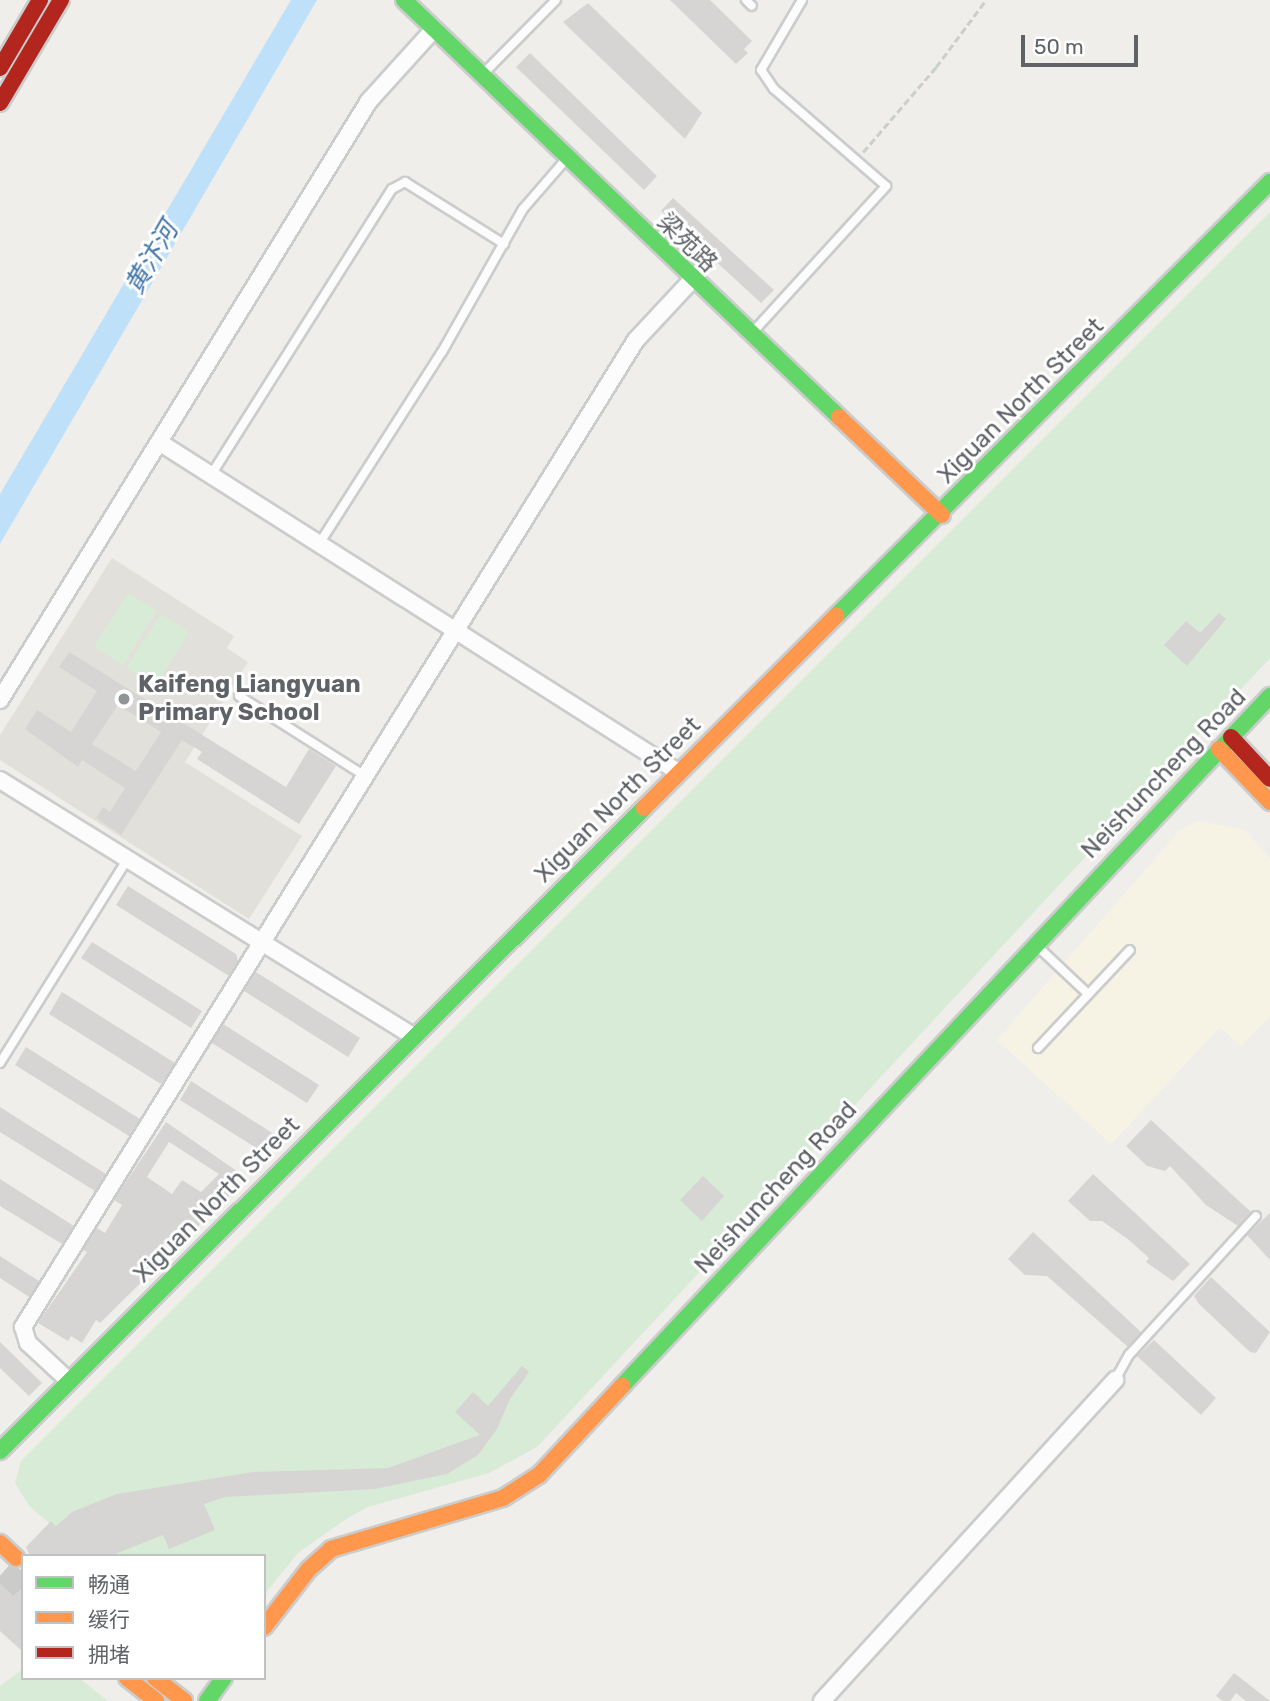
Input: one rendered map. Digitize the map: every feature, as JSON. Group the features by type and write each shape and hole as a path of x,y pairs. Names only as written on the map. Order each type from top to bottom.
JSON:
{"street":[{"path":"0,68 40,0"},
{"path":"0,103 61,0"},
{"name":"梁苑路","path":"404,0 692,280 942,515"},
{"path":"0,700 369,101 434,29"},
{"name":"Xiguan North Street","path":"0,1451 678,772 942,515 1270,182"},
{"path":"69,1381 28,1343 23,1327 264,944 365,776 636,340 692,280"},
{"path":"159,442 678,772"},
{"name":"Neishuncheng Road","path":"266,1624 308,1570 331,1549 375,1533 479,1507 503,1498 539,1475 1034,943 1270,696"},
{"path":"1225,743 1270,779"},
{"path":"1225,743 1270,802"},
{"path":"0,780 414,1036"},
{"path":"822,1701 1115,1380"},
{"path":"0,1543 16,1558"},
{"path":"130,1680 156,1701"},
{"path":"158,1680 184,1701"},
{"path":"207,1701 223,1680"}],"lane":[{"path":"481,75 556,0"},
{"path":"750,335 886,186 774,89 761,70 803,0"},
{"path":"319,544 442,352 534,193 567,158"},
{"path":"211,475 392,189 405,182 504,244"},
{"path":"239,696 365,776"},
{"path":"0,1063 127,860"},
{"path":"1034,943 1088,994"},
{"path":"1038,1048 1130,950"},
{"path":"1115,1380 1129,1355 1256,1216"}],"path":[{"path":"856,160 936,67 986,0"}],"shaded area":[{"name":"Kaifeng Liangyuan Primary School","path":"112,558 234,636 227,648 248,662 185,762 302,836 249,919 0,760 0,735"},
{"path":"1199,821 1244,830 1270,858 1270,1016 1241,1046 1220,1027 1111,1144 997,1040 1180,830"}],"green space":[{"path":"1270,212 1270,658 537,1447 489,1473 368,1507 298,1553 266,1593 266,1554 87,1554 30,1507 15,1483 21,1461"},
{"path":"128,593 157,611 123,665 94,647"},
{"path":"161,614 189,632 155,686 126,668"},
{"path":"21,1670 21,1680 82,1680 108,1701 0,1701 0,1686"}],"water":[{"name":"黄汴河","path":"291,0 317,0 0,544 0,494"}],"building":[{"path":"670,0 710,0 752,41 744,49 748,53 736,64"},
{"path":"588,3 702,113 685,139 563,22"},
{"path":"530,53 657,176 644,190 516,67"},
{"path":"673,198 774,290 761,303 661,211"},
{"path":"1219,613 1226,619 1187,666 1164,645 1186,621 1200,633"},
{"path":"69,652 286,787 309,749 336,766 299,824 197,759 202,752 182,740 121,835 96,818 103,807 110,812 125,788 82,760 78,767 25,729 37,710 71,732 97,691 59,667","holes":["118,705 161,732 136,771 92,744"]},
{"path":"128,886 236,954 238,961 229,976 116,905"},
{"path":"92,942 202,1011 191,1028 81,958"},
{"path":"256,972 360,1038 348,1057 244,991"},
{"path":"62,992 175,1063 161,1084 49,1014"},
{"path":"223,1024 319,1085 307,1103 212,1043"},
{"path":"26,1047 140,1119 129,1136 15,1065"},
{"path":"191,1081 280,1138 269,1156 180,1100"},
{"path":"0,1107 106,1174 95,1191 0,1132"},
{"path":"1151,1120 1251,1212 1238,1226 1206,1205 1170,1166 1165,1171 1147,1166 1126,1146"},
{"path":"166,1122 247,1178 100,1323 96,1320 82,1343 71,1336 68,1341 38,1323 87,1252 83,1250 97,1228 105,1233 122,1205 114,1200","holes":["169,1142 219,1174 201,1192 182,1180 172,1194 147,1177"]},
{"path":"1093,1174 1190,1264 1173,1281 1146,1262 1149,1258 1129,1240 1102,1221 1090,1221 1068,1201"},
{"path":"703,1176 724,1196 702,1221 680,1200"},
{"path":"0,1179 74,1226 62,1244 0,1206"},
{"path":"1270,1213 1270,1260 1247,1235"},
{"path":"1033,1232 1141,1332 1128,1347 1047,1276 1025,1275 1008,1259"},
{"path":"0,1256 39,1281 29,1297 0,1278"},
{"path":"1211,1277 1270,1332 1256,1353 1250,1352 1199,1304 1194,1296"},
{"path":"1154,1340 1216,1398 1201,1415 1137,1356"},
{"path":"0,1342 42,1383 29,1396 0,1368"},
{"path":"522,1366 529,1372 510,1399 497,1429 478,1455 447,1474 375,1489 225,1497 204,1504 215,1530 169,1549 163,1535 115,1554 29,1554 26,1547 51,1521 56,1526 72,1512 117,1494 253,1472 388,1468 480,1435 455,1412 473,1392 488,1406"},
{"path":"6,1569 21,1571 21,1650 0,1631 0,1576"},
{"path":"1234,1673 1270,1701 1246,1701 1236,1693 1230,1701 1223,1701 1216,1696"}],"tunnel":[{"path":"4,1571 21,1586"}],"traffic: fast":[{"path":"404,0 839,417"},
{"path":"836,616 1270,182"},
{"path":"622,1386 1270,696"},
{"path":"0,1451 644,808"},
{"path":"207,1701 223,1680"}],"traffic: slow":[{"path":"839,417 942,515"},
{"path":"644,808 836,616"},
{"path":"1219,749 1270,802"},
{"path":"266,1624 308,1570 331,1549 503,1498 539,1475 622,1386"},
{"path":"0,1543 16,1558"},
{"path":"130,1680 156,1701"},
{"path":"158,1680 184,1701"}],"traffic: jam":[{"path":"0,68 40,0"},
{"path":"0,103 61,0"},
{"path":"1231,737 1270,779"}],"place":[{"name":"Kaifeng Liangyuan Primary School","path":"124,699"}]}
